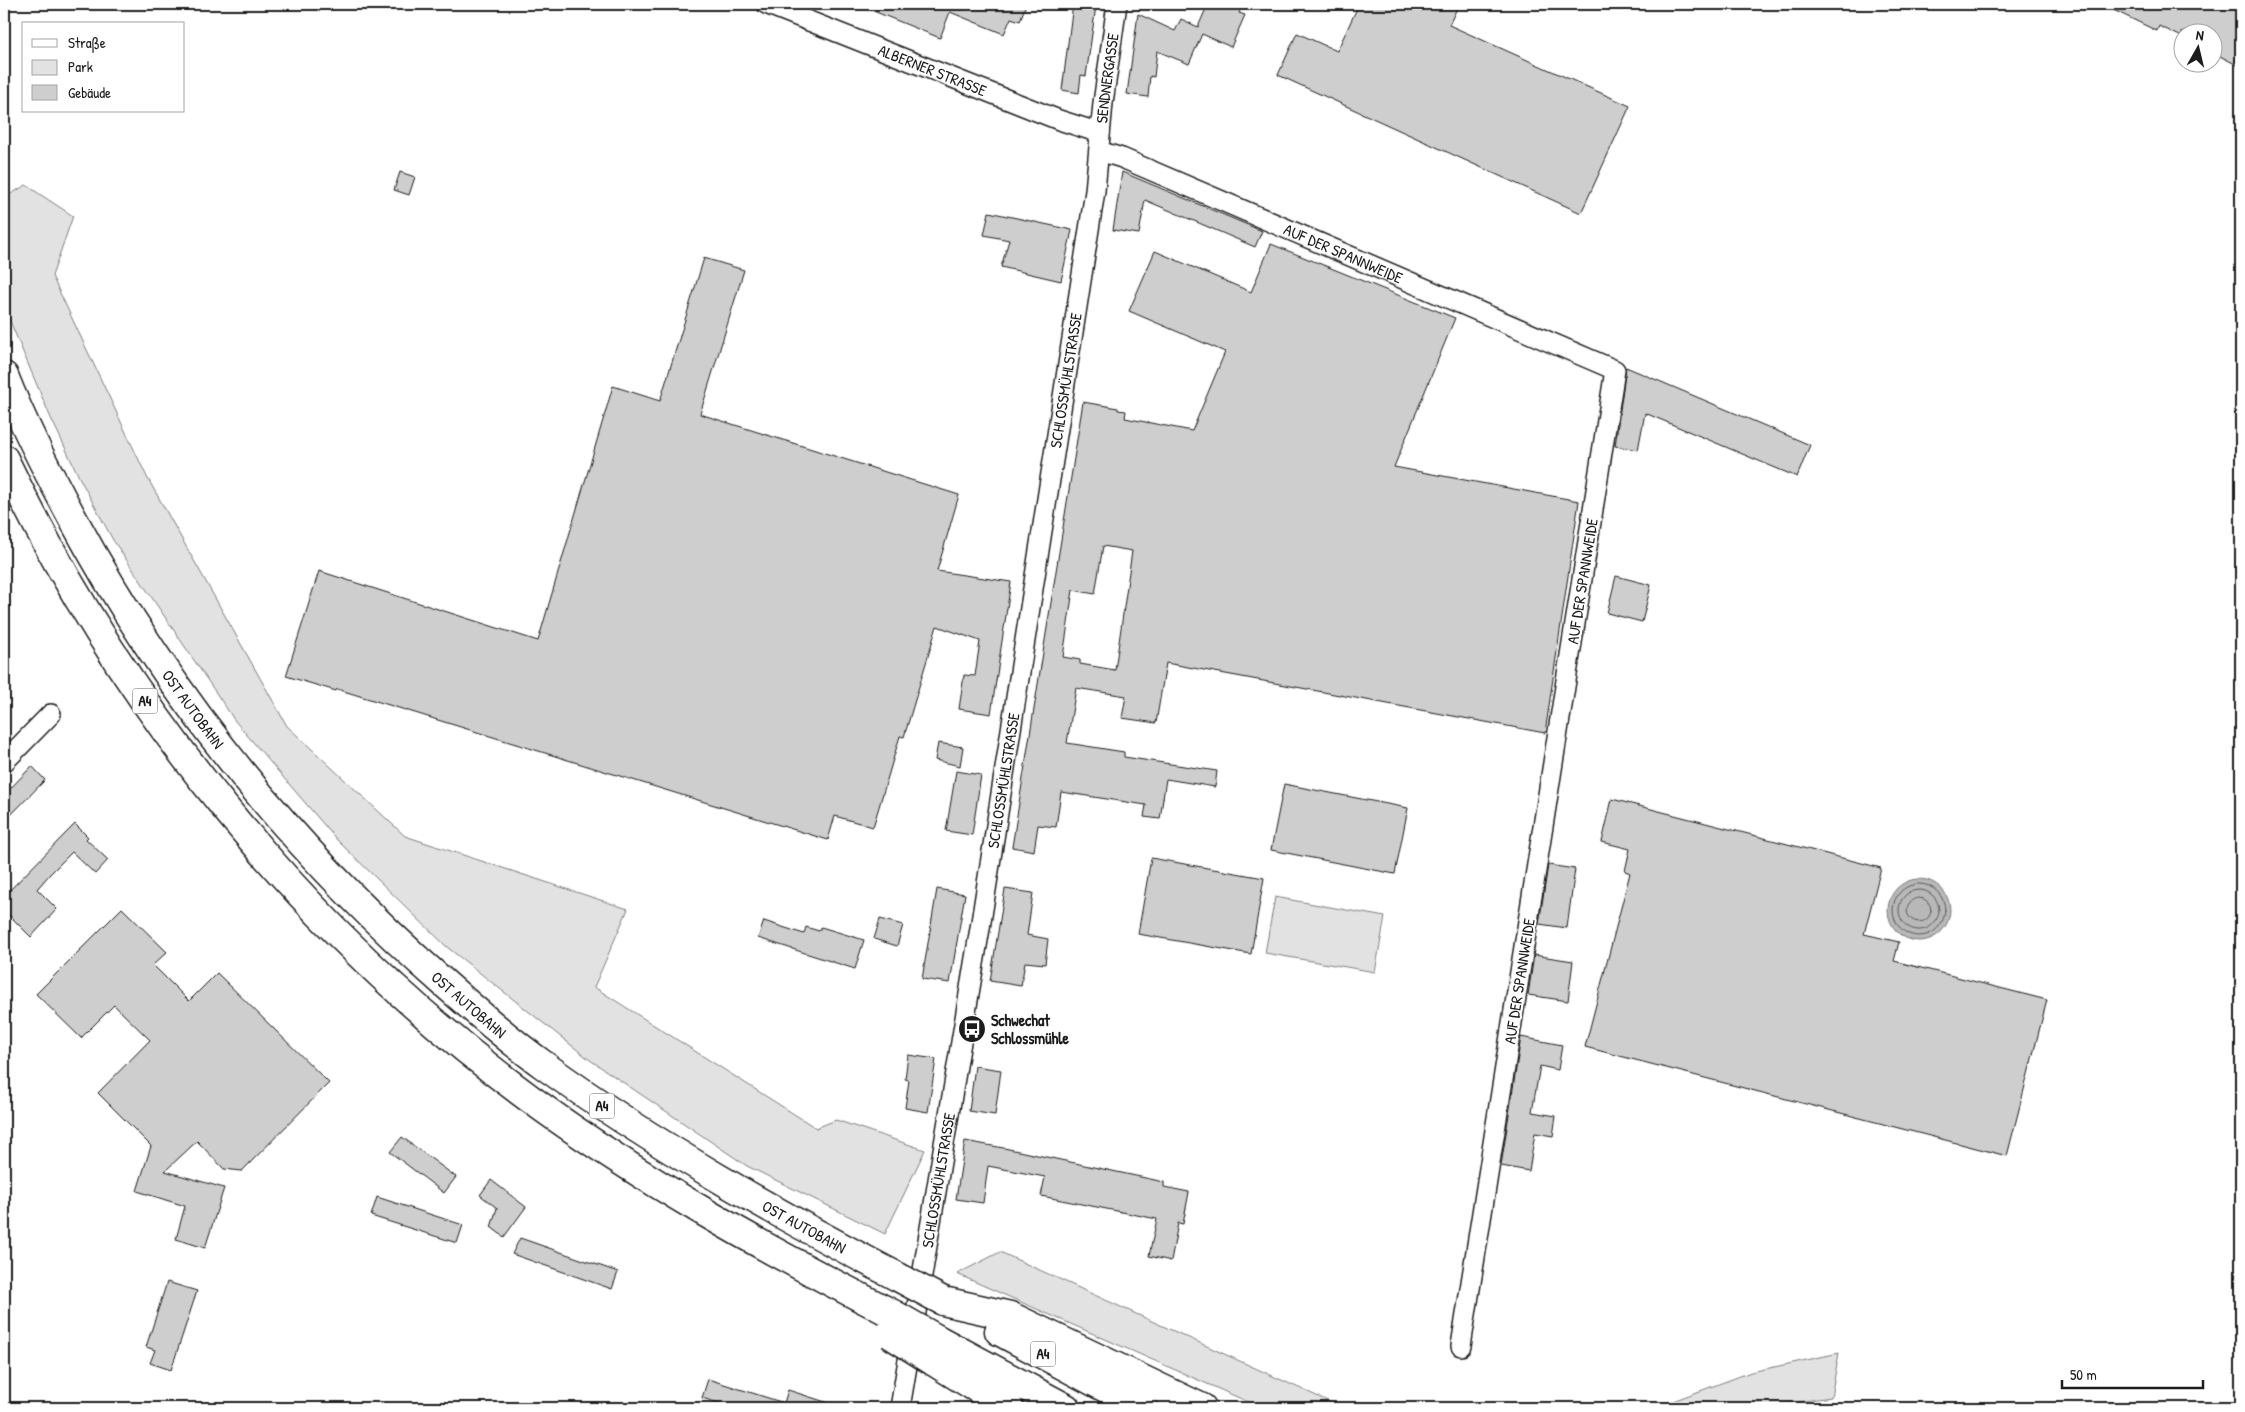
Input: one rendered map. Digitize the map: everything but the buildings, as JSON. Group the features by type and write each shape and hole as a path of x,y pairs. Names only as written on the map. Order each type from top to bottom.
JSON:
{"highway":[{"name":"OST AUTOBAHN","path":"4,376 52,481 94,559 142,637 194,713 283,823 341,886 406,950 481,1016 542,1064 655,1141 898,1277 1143,1408"},
{"name":"A4","path":"4,459 55,559 116,658 168,734 265,854 323,916 397,990 479,1059 530,1098 611,1155 755,1242 820,1276 935,1350 1066,1408"},
{"path":"943,1301 1010,1316 1202,1408"},
{"path":"935,1350 1010,1408"}],"street":[{"name":"ALBERNER STRASSE","path":"766,4 1059,120 1100,132"},
{"name":"SENDNERGASSE","path":"1099,151 1117,4"},
{"name":"AUF DER SPANNWEIDE","path":"1099,151 1122,158 1615,370 1461,1346"},
{"name":"SCHLOSSMÜHLSTRASSE","path":"900,1408 981,922 1095,191 1099,151"},
{"path":"4,762 51,714"}],"green space":[{"path":"26,185 73,216 52,276 147,477 287,726 405,836 628,909 594,987 816,1128 836,1120 925,1150 885,1234 747,1166 590,1060 447,947 337,840 235,721 113,540 80,479 50,416 4,307 4,198"},
{"path":"1275,897 1385,917 1375,972 1265,953"},
{"path":"1000,1252 1343,1408 1262,1408 957,1274"},
{"path":"1839,1353 1831,1397 1784,1404 1776,1408 1654,1408 1751,1372"}],"water":[{"path":"1913,879 1925,879 1941,888 1948,898 1950,910 1948,922 1941,932 1925,941 1913,941 1902,936 1893,927 1888,916 1888,904 1893,893 1902,884"}],"place":[{"name":"Schwechat Schlossmühle","path":"972,1029"}]}
